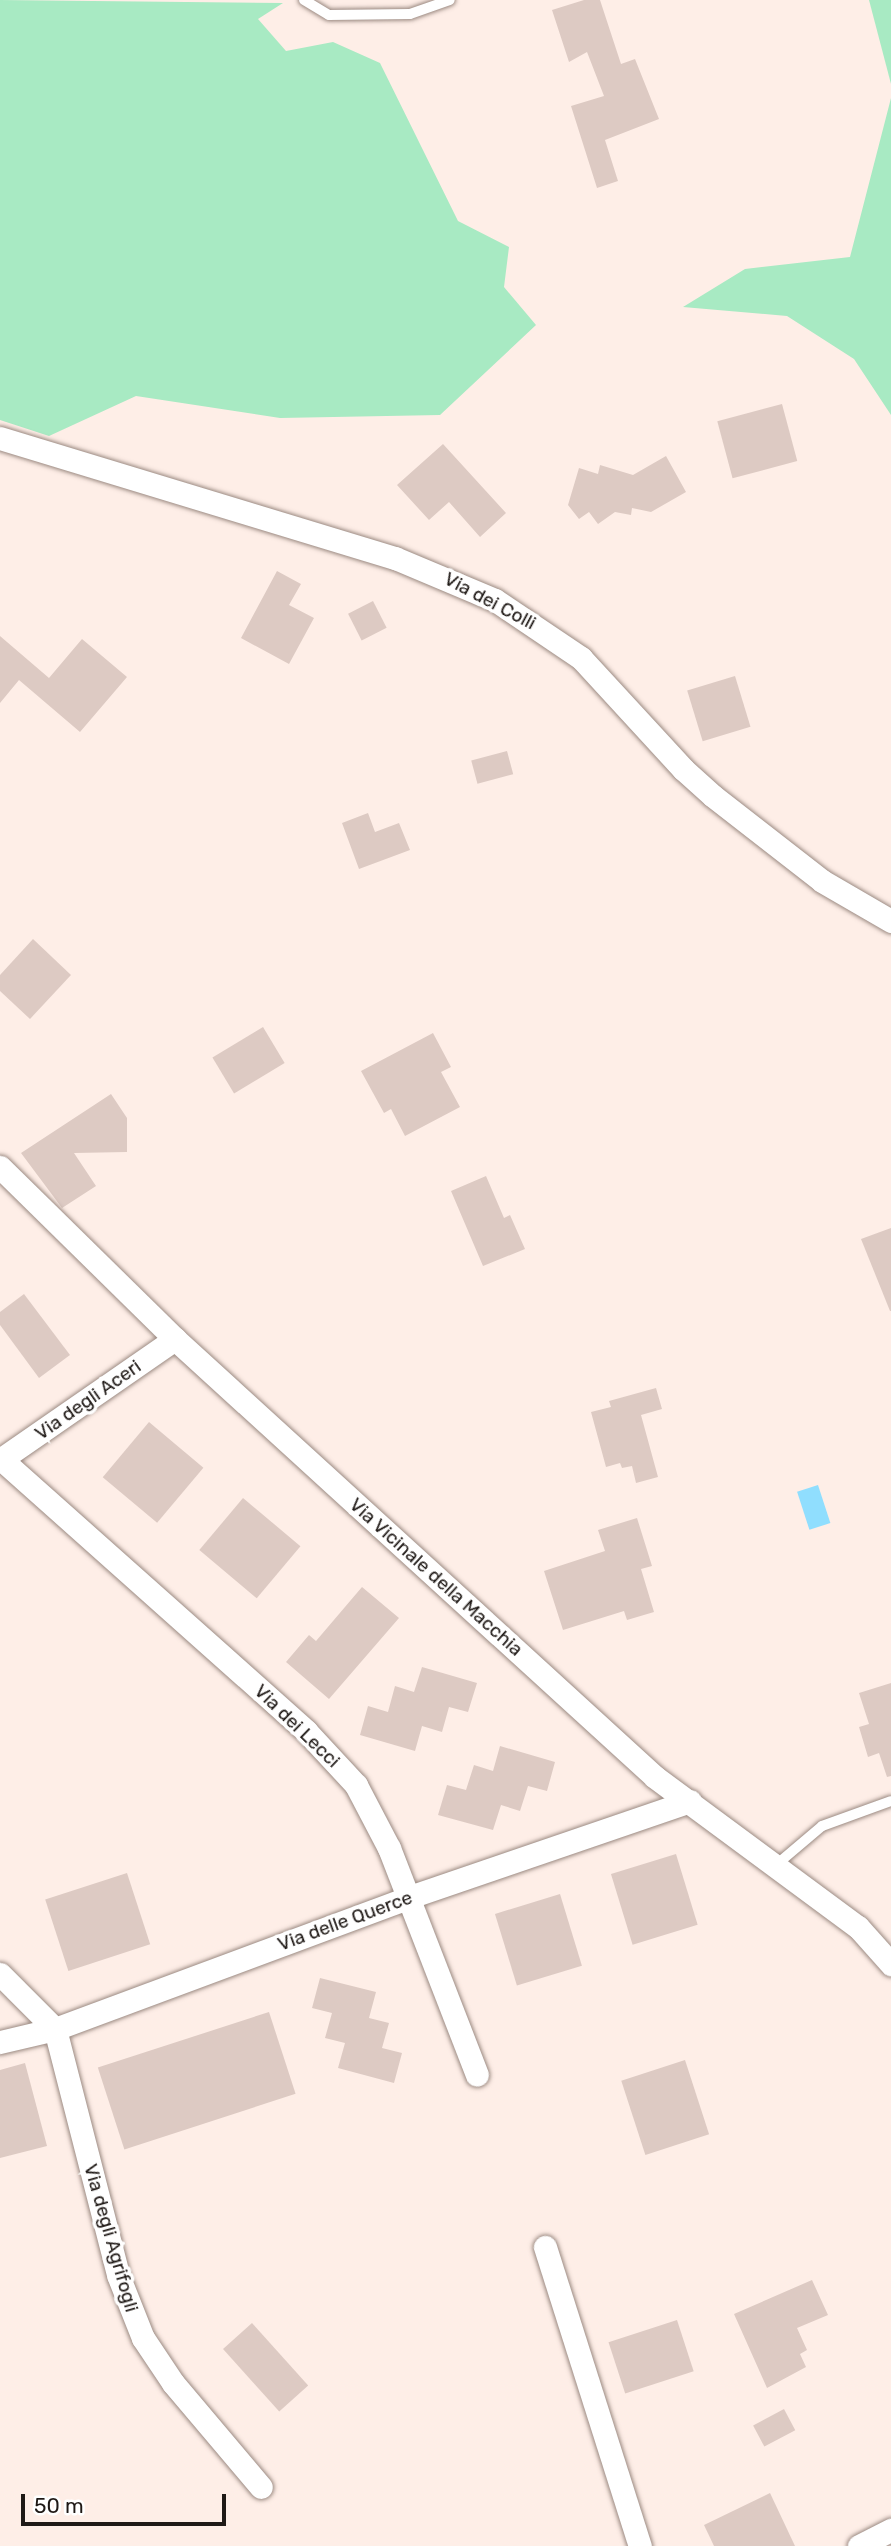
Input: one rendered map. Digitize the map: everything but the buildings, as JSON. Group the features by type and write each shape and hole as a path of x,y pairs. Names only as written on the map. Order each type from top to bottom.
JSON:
{"street":[{"name":"Via dei Colli","path":"0,438 395,558 495,600 581,658 682,769 713,796 806,869 891,921"},
{"name":"Via Vicinale della Macchia","path":"0,1167 175,1339 654,1777 858,1927 891,1964"},
{"name":"Via degli Aceri","path":"1,1460 175,1339"},
{"name":"Via dei Lecci","path":"1,1460 334,1759 376,1819 477,2076"},
{"name":"Via delle Querce","path":"0,2042 55,2029 407,1898 690,1801"},
{"name":"Via degli Agrifogli","path":"0,1974 55,2029 134,2318 173,2383 261,2487"},
{"path":"545,2246 640,2546"},
{"path":"859,2546 891,2530"}],"lane":[{"path":"304,0 329,15 410,14 450,0"},
{"path":"776,1865 822,1826 891,1801"}],"green space":[{"path":"0,0 283,3 258,19 286,51 333,42 380,63 458,221 509,247 504,287 536,325 440,415 280,418 136,396 49,436 0,420"},
{"path":"869,0 891,0 891,84"},
{"path":"891,98 891,415 854,359 787,316 683,307 745,269 850,257"}],"water":[{"path":"818,1485 830,1523 809,1530 797,1492"}]}
